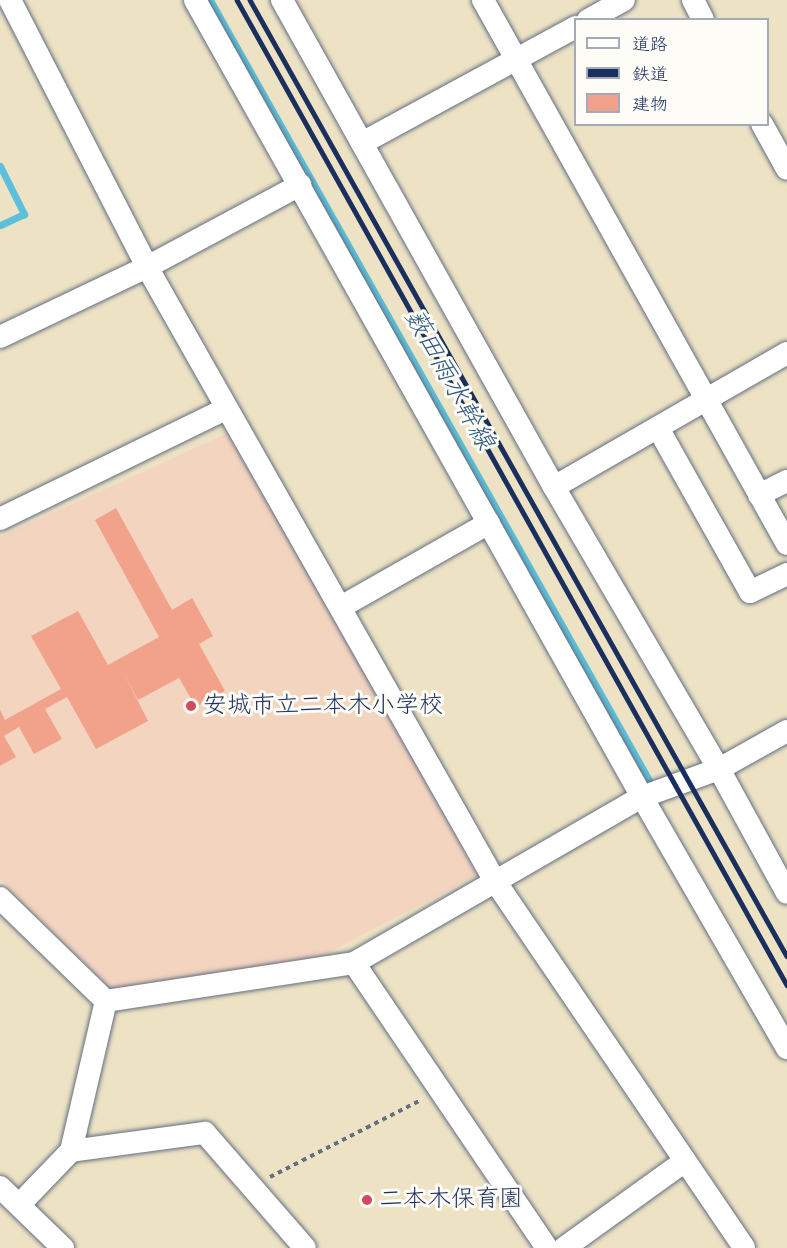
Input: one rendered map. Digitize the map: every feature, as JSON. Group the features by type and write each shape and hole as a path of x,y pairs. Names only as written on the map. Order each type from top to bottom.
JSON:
{"street":[{"path":"10,0 147,267 495,881 744,1248"},
{"path":"195,0 642,797 787,1048"},
{"path":"282,0 554,487 719,769 787,893"},
{"path":"483,0 787,544"},
{"path":"592,18 624,0"},
{"path":"693,0 703,18"},
{"path":"363,143 574,28"},
{"path":"763,126 787,169"},
{"path":"0,337 147,267 300,185"},
{"path":"554,487 787,353"},
{"path":"0,519 226,410"},
{"path":"658,428 750,592 787,574"},
{"path":"759,495 787,481"},
{"path":"341,607 489,523"},
{"path":"106,1001 354,963 642,797 719,769 787,730"},
{"path":"0,897 106,1001"},
{"path":"354,963 547,1248"},
{"path":"19,1205 71,1151 106,1001"},
{"path":"71,1151 205,1132 305,1248"},
{"path":"564,1248 685,1161"},
{"path":"0,1187 63,1248"}],"path":[{"path":"251,1186 440,1090"}],"shaded area":[{"name":"安城市立二本木小学校","path":"230,432 477,875 324,955 116,993 0,878 0,537"}],"building":[{"path":"116,508 172,610 192,598 213,636 199,644 225,691 196,707 179,678 138,700 122,670 148,721 96,749 67,697 45,709 62,739 34,754 19,727 4,736 16,757 0,766 0,710 5,720 61,689 31,636 78,611 108,665 159,637 95,520"}],"waterway":[{"name":"薮田雨水幹線","path":"210,0 649,780"},
{"path":"0,166 24,214 0,225"}],"railway":[{"path":"237,0 787,985"},
{"path":"250,0 787,956"}],"place":[{"name":"安城市立二本木小学校","path":"191,706"},
{"name":"二本木保育園","path":"367,1200"}]}
